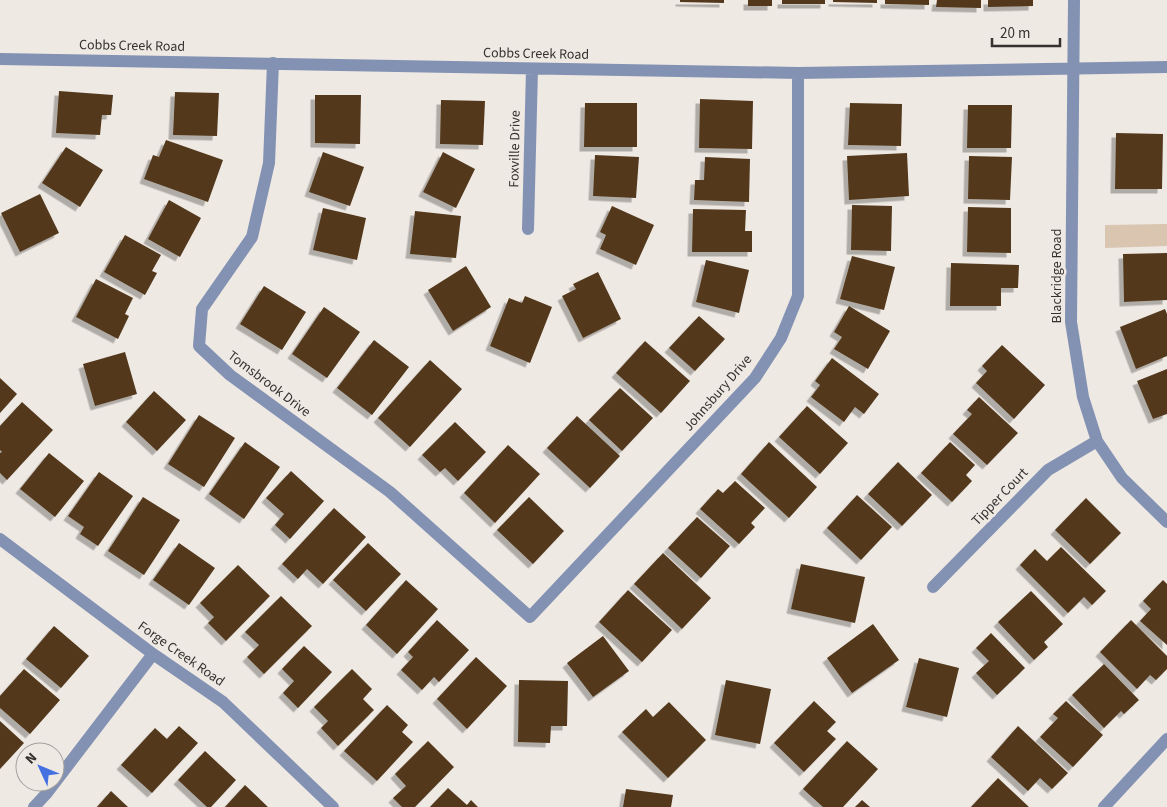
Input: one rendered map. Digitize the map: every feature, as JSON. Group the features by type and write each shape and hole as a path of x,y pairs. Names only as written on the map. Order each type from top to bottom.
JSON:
{"street":[{"name":"Blackridge Road","path":"1074,0 1071,322 1083,397 1097,440 1122,478 1167,522"},
{"name":"Cobbs Creek Road","path":"0,59 798,74 1167,67"},
{"name":"Tomsbrook Drive","path":"272,63 269,163 252,237 202,308 199,346 230,375 390,492 530,617"},
{"name":"Foxville Drive","path":"528,229 532,69"},
{"name":"Johnsbury Drive","path":"530,617 755,378 781,338 798,296 798,74"},
{"name":"Tipper Court","path":"933,587 1048,470 1097,440"},
{"name":"Forge Creek Road","path":"0,539 153,654 223,702 333,807"},
{"path":"34,807 153,654"},
{"path":"1104,807 1167,739"}],"shaded area":[{"path":"1167,224 1167,246 1105,248 1105,225"}],"building":[{"path":"680,0 724,0 724,3 680,2"},
{"path":"748,0 772,0 772,6 748,6"},
{"path":"782,0 825,0 825,4 782,4"},
{"path":"833,0 877,0 877,3 833,2"},
{"path":"885,0 929,0 929,5 885,4"},
{"path":"937,0 981,0 981,8 936,7"},
{"path":"988,0 1033,0 1033,6 988,7"},
{"path":"59,91 113,95 111,115 102,115 100,135 56,133"},
{"path":"175,92 219,93 217,136 173,135"},
{"path":"315,95 361,95 360,144 315,143"},
{"path":"700,99 753,101 752,149 699,148"},
{"path":"441,100 485,101 483,145 440,144"},
{"path":"585,103 637,103 637,147 584,147"},
{"path":"850,103 902,104 901,146 848,145"},
{"path":"968,105 1012,105 1011,148 967,148"},
{"path":"1116,133 1163,134 1162,189 1115,189"},
{"path":"166,140 223,160 208,202 144,179 153,155 159,157"},
{"path":"66,147 103,170 80,207 42,183"},
{"path":"323,152 364,167 350,206 309,192"},
{"path":"443,152 475,169 456,208 423,192"},
{"path":"907,153 909,196 849,200 847,156"},
{"path":"595,155 639,157 636,198 593,196"},
{"path":"969,156 1012,157 1010,200 968,199"},
{"path":"705,157 750,159 749,202 694,200 695,180 704,180"},
{"path":"40,194 59,233 20,252 1,213"},
{"path":"169,200 201,218 180,257 148,239"},
{"path":"852,205 892,206 891,251 851,250"},
{"path":"612,206 654,225 636,265 600,249 606,235 600,232"},
{"path":"968,207 1011,208 1011,253 967,252"},
{"path":"323,208 366,218 357,260 313,250"},
{"path":"693,209 746,210 745,231 752,231 752,252 692,252"},
{"path":"415,211 461,216 456,258 410,254"},
{"path":"125,235 161,255 152,271 157,273 145,295 104,272"},
{"path":"1167,253 1167,300 1124,302 1123,254"},
{"path":"852,256 895,267 884,310 840,299"},
{"path":"706,260 749,270 739,313 696,302"},
{"path":"951,263 1019,265 1018,288 1001,288 1001,306 950,306"},
{"path":"466,266 491,307 453,331 428,290"},
{"path":"598,272 621,319 583,338 562,296 576,289 573,284"},
{"path":"96,279 133,298 125,314 129,316 118,339 76,317"},
{"path":"264,286 306,312 282,350 240,324"},
{"path":"525,296 552,307 530,363 490,346 509,298 522,303"},
{"path":"849,306 890,331 868,369 834,349 842,337 834,332"},
{"path":"324,307 360,332 327,378 292,354"},
{"path":"1165,309 1167,314 1167,356 1136,369 1120,327"},
{"path":"699,316 725,339 695,371 669,348"},
{"path":"374,340 409,367 372,415 337,388"},
{"path":"645,341 690,381 661,413 616,373"},
{"path":"1002,345 1045,385 1014,419 976,383 987,371 982,366"},
{"path":"125,352 137,394 95,406 83,364"},
{"path":"832,358 879,394 864,414 855,407 844,422 811,397 820,385 815,381"},
{"path":"430,360 462,389 410,447 378,418"},
{"path":"1167,369 1167,414 1153,419 1137,381"},
{"path":"0,378 17,394 0,413"},
{"path":"620,388 653,418 622,451 589,420"},
{"path":"154,391 186,420 157,451 126,422"},
{"path":"979,397 1018,433 987,465 953,434 972,414 967,410"},
{"path":"22,402 53,430 7,480 0,473 0,453 2,452 0,450 0,426"},
{"path":"807,406 848,443 820,474 779,437"},
{"path":"199,415 235,438 204,487 168,464"},
{"path":"577,416 620,456 590,488 547,448"},
{"path":"455,422 486,452 458,481 445,468 440,472 422,455"},
{"path":"245,442 280,467 244,519 209,494"},
{"path":"769,442 817,487 789,518 741,474"},
{"path":"950,442 975,465 966,475 972,481 952,502 921,473"},
{"path":"508,445 540,474 495,523 464,493"},
{"path":"49,453 84,481 55,517 20,489"},
{"path":"898,462 932,495 902,526 868,494"},
{"path":"291,471 324,501 290,539 275,525 284,514 266,498"},
{"path":"99,472 133,496 98,546 80,534 84,527 68,516"},
{"path":"735,481 765,508 751,523 755,527 739,544 700,509 718,489 723,493"},
{"path":"857,495 892,527 861,560 827,528"},
{"path":"143,497 180,520 144,575 108,551"},
{"path":"529,497 564,531 533,564 497,530"},
{"path":"1086,498 1121,533 1090,564 1055,530"},
{"path":"334,508 366,537 323,584 307,569 298,579 282,564"},
{"path":"697,517 730,546 701,578 668,548"},
{"path":"179,543 215,568 189,605 153,580"},
{"path":"368,543 401,574 366,611 333,580"},
{"path":"1061,547 1106,591 1092,605 1084,597 1068,613 1020,565 1035,549 1047,561"},
{"path":"663,553 711,598 682,629 634,584"},
{"path":"801,564 865,577 855,623 791,609"},
{"path":"238,565 270,596 226,641 208,623 214,617 200,603"},
{"path":"406,580 438,609 397,654 366,625"},
{"path":"1163,580 1167,584 1167,645 1140,621 1151,609 1143,601"},
{"path":"628,590 672,630 642,662 599,622"},
{"path":"1031,591 1063,624 1044,642 1048,647 1034,660 998,622"},
{"path":"281,596 312,626 264,674 247,657 259,645 245,632"},
{"path":"437,620 469,650 439,682 434,677 422,690 401,670 413,657 408,652"},
{"path":"1131,620 1167,656 1167,669 1156,680 1150,675 1137,689 1100,652"},
{"path":"873,624 899,660 852,693 827,658"},
{"path":"54,626 89,656 61,688 26,659"},
{"path":"991,633 1025,668 997,695 976,673 989,661 976,648"},
{"path":"603,636 629,671 593,697 567,663"},
{"path":"304,646 332,672 298,708 283,693 294,681 282,669"},
{"path":"476,657 507,686 467,729 437,699"},
{"path":"919,658 959,668 947,717 906,707"},
{"path":"1104,664 1139,700 1124,714 1121,711 1104,728 1072,695"},
{"path":"24,669 60,700 30,734 0,708 0,696"},
{"path":"352,669 372,689 363,699 374,710 338,746 321,728 328,721 314,707"},
{"path":"519,680 568,681 567,726 551,726 550,743 518,742"},
{"path":"726,680 771,689 760,744 715,735"},
{"path":"814,701 836,722 827,731 836,739 804,772 774,743"},
{"path":"1066,701 1103,735 1073,767 1040,737 1058,718 1053,714"},
{"path":"669,702 706,740 668,778 622,732 646,709 653,717"},
{"path":"387,705 408,725 402,732 413,742 377,781 344,751"},
{"path":"0,721 23,742 15,742 15,753 0,769"},
{"path":"179,726 198,743 152,793 121,765 155,728 167,739"},
{"path":"1018,726 1068,773 1052,789 1040,778 1028,791 991,757"},
{"path":"428,741 454,767 415,807 402,807 393,798 406,786 395,774"},
{"path":"847,741 878,769 843,807 823,807 803,789"},
{"path":"205,751 236,780 211,807 207,807 178,780"},
{"path":"998,778 1029,807 971,807"},
{"path":"245,785 268,807 225,807"},
{"path":"448,788 467,805 471,800 478,807 430,807"},
{"path":"626,789 673,795 671,807 623,807"},
{"path":"111,791 128,807 97,807"},
{"path":"862,800 870,807 855,807"}]}
